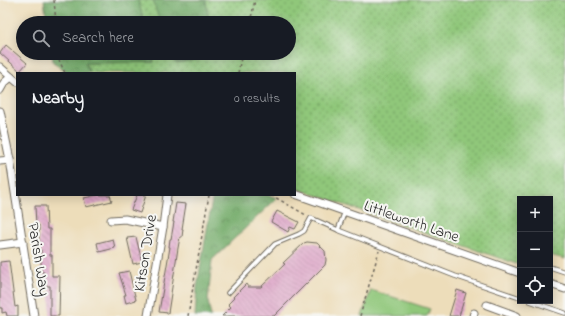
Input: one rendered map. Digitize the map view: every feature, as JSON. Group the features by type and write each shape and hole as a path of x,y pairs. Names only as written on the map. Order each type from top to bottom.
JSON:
{"street":[{"path":"0,68 14,79"},
{"path":"0,90 4,83 14,79"},
{"name":"Parish Way","path":"0,111 10,160 34,316"},
{"path":"0,162 10,160"},
{"name":"Littleworth Lane","path":"296,194 517,272"},
{"name":"Kitson Drive","path":"148,316 167,196"},
{"path":"111,220 125,219 163,227"},
{"path":"0,245 23,242"},
{"path":"553,285 565,289"},
{"path":"487,305 518,316"}],"lane":[{"path":"338,230 345,212"},
{"path":"228,293 275,244 304,231 311,218 455,276 517,297"},
{"path":"553,268 565,272"},
{"path":"539,304 565,313"}],"path":[{"path":"54,0 55,16"},
{"path":"252,16 255,0"},
{"path":"60,60 64,72"},
{"path":"238,72 241,60"},
{"path":"188,316 209,196"},
{"path":"273,196 311,218"},
{"path":"360,316 381,246"}],"green space":[{"path":"44,0 138,0 142,16 46,16"},
{"path":"138,0 565,0 565,259 553,256 553,196 517,196 517,264 296,188 296,72 90,72 85,63 154,62 154,60 296,60 296,16 142,16"},
{"path":"153,0 206,0 208,16 158,16"},
{"path":"53,60 154,60 154,62 85,63 90,72 68,72 53,62"},
{"path":"175,60 194,60 176,63"},
{"path":"213,196 270,196 277,198 212,260 208,301 211,316 195,316 197,286"},
{"path":"371,290 430,309 427,316 362,316"}],"building":[{"path":"6,45 16,54 16,60 24,60 27,63 20,71 0,53"},
{"path":"93,196 110,196 112,201 86,207 84,198"},
{"path":"137,196 146,196 140,213 131,210"},
{"path":"176,203 186,204 182,237 180,237 168,313 159,312 174,222"},
{"path":"35,206 46,206 47,229 50,229 52,276 60,276 59,316 50,316 50,286 43,286 44,272 41,272 39,225 36,225"},
{"path":"277,211 299,222 295,229 290,227 288,232 271,222"},
{"path":"136,237 142,262 133,264 127,238"},
{"path":"113,239 115,248 99,252 97,243"},
{"path":"304,243 317,243 325,251 325,265 274,316 222,316 231,307 228,304 234,298 233,297 246,284 248,287 261,287 285,264 283,263"},
{"path":"9,261 15,307 18,306 18,316 7,316 6,312 2,313 2,308 0,308 0,262"},
{"path":"129,271 136,300 126,303 124,295 126,295 119,273"},
{"path":"457,290 466,293 459,316 449,316"}]}
